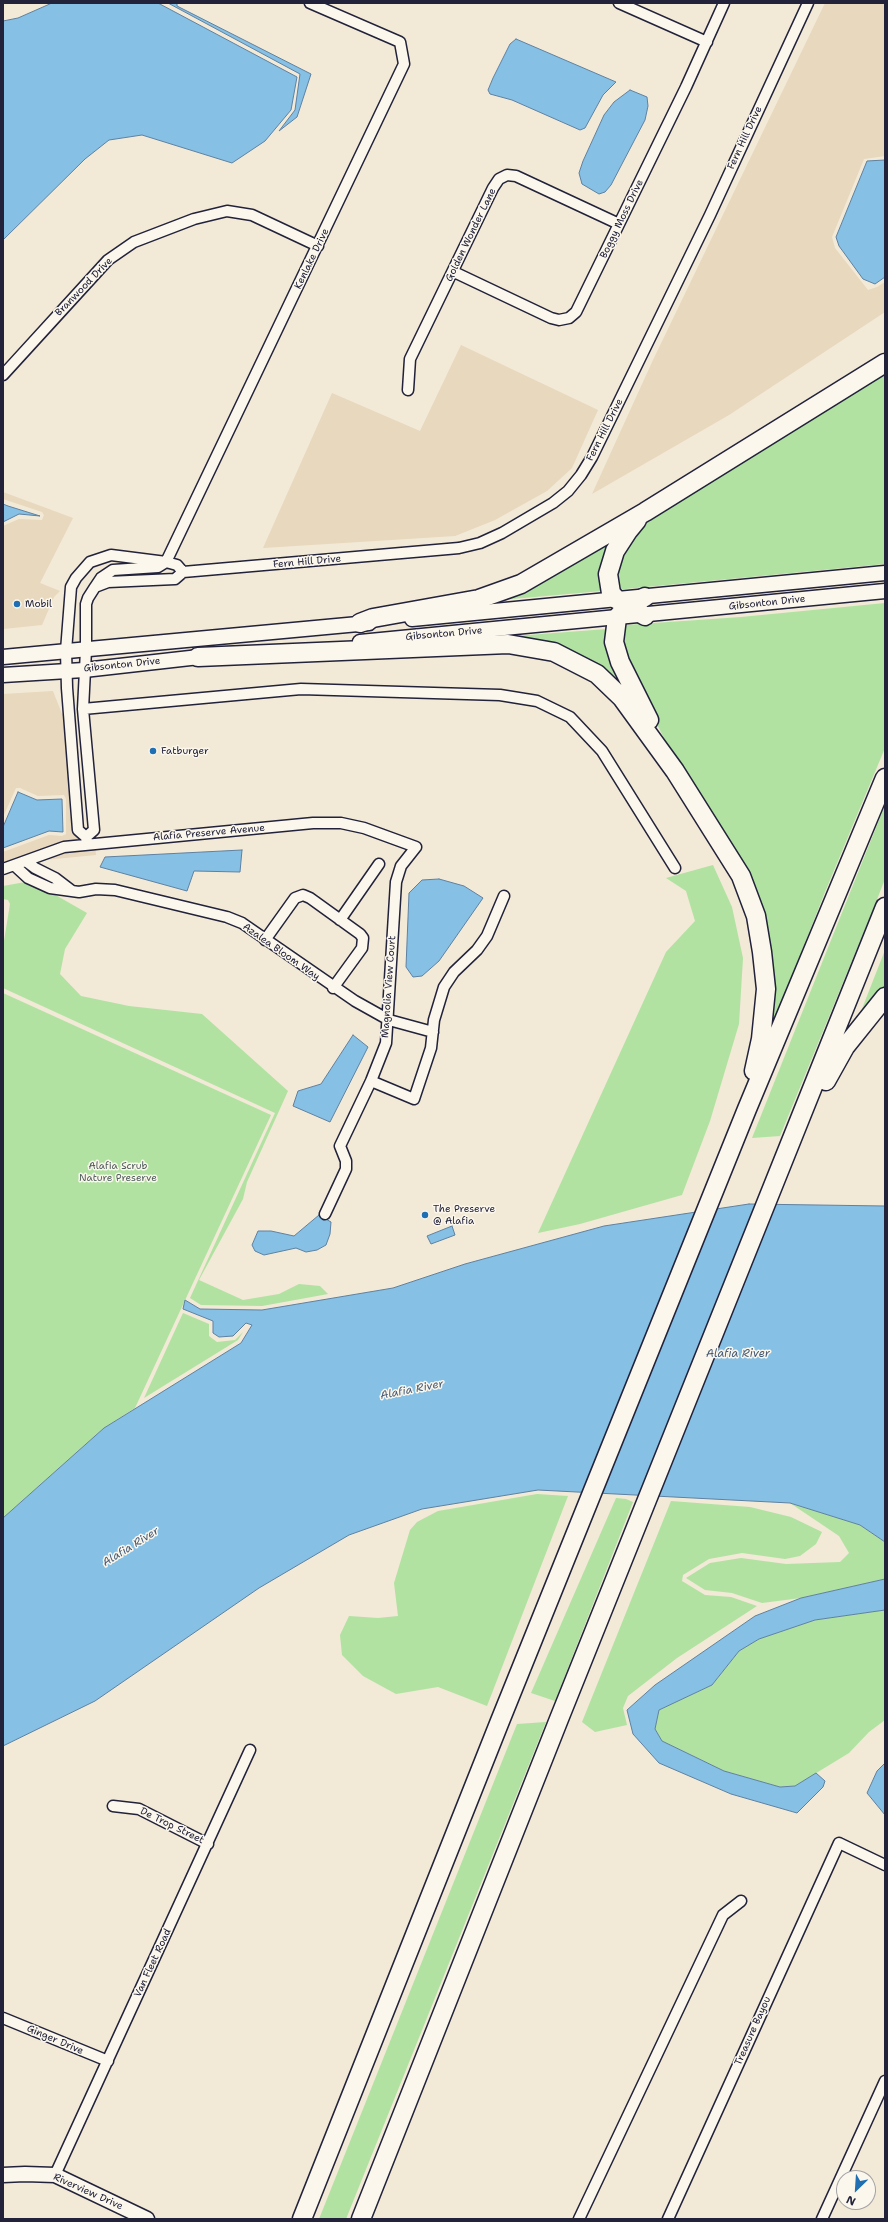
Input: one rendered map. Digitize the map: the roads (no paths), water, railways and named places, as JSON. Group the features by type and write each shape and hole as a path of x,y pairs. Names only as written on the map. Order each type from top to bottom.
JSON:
{"highway":[{"path":"360,624 373,618 479,599 522,584 644,512 885,363"},
{"path":"644,512 628,531 615,551 610,563 608,574 609,585 620,608 614,642 620,662 675,771"},
{"path":"620,608 645,597"},
{"path":"620,608 646,616"},
{"path":"198,657 475,644 508,644 554,652 584,666 610,686 630,708 675,771 741,876 756,916 766,990 761,1039 747,1109"},
{"path":"302,2219 500,1721 747,1109 885,778"},
{"path":"361,2219 559,1720 885,907"},
{"path":"797,1128 845,1047 885,996"}],"main road":[{"name":"Gibsonton Drive","path":"645,597 885,573"},
{"name":"Gibsonton Drive","path":"646,616 885,591"},
{"name":"Gibsonton Drive","path":"3,656 86,650 360,624 620,608"},
{"name":"Gibsonton Drive","path":"3,675 84,670 620,608"},
{"name":"Riverview Drive","path":"3,2175 55,2175 147,2219"}],"street":[{"name":"Kenlake Drive","path":"166,562 404,64 400,42 310,3"},
{"path":"619,3 707,42"},
{"name":"Boggy Moss Drive","path":"454,272 551,318 568,318 576,312 707,42 724,3"},
{"name":"Fern Hill Drive","path":"96,587 108,582 175,580 183,572 459,548 480,543 502,533 553,503 568,491 581,475 592,457 710,215 808,3"},
{"name":"Golden Wonder Lane","path":"408,390 410,359 454,272 493,188 499,179 507,175 516,176 619,224"},
{"name":"Branwood Drive","path":"3,375 108,260 134,242 194,219 227,212 252,215 318,246"},
{"path":"166,562 158,567 113,570 101,578 88,598 86,604 86,650 83,709 94,830 87,841 78,830 66,670 71,587 76,578 90,562 111,555 166,562 177,565 183,572"},
{"path":"83,709 301,689 500,695 537,701 570,717 602,751 675,868"},
{"name":"Alafia Preserve Avenue","path":"3,869 28,862 64,847 87,841 341,822 364,828 416,847"},
{"name":"Magnolia View Court","path":"325,1214 346,1169 346,1161 340,1146 371,1081 386,1043 389,1020 396,882 401,866 416,847"},
{"path":"28,862 35,868 55,878 72,891"},
{"path":"340,920 379,864"},
{"name":"Azalea Bloom Way","path":"15,866 28,878 50,888 72,891 115,890 211,913 242,923 333,988 389,1020 434,1032"},
{"path":"265,940 289,904 300,896 310,898 360,934 364,944 358,956 333,988"},
{"path":"371,1081 414,1099 431,1048 437,1008 444,988 454,972 477,950 487,936 504,896"},
{"name":"Van Fleet Road","path":"55,2175 250,1750"},
{"name":"De Trop Street","path":"113,1806 140,1809 208,1844"},
{"name":"Treasure Bayou","path":"668,2219 839,1843 885,1865"},
{"path":"579,2219 723,1915 741,1901"},
{"name":"Ginger Drive","path":"3,2018 108,2061"},
{"path":"822,2219 885,2081"}],"water":[{"path":"52,3 158,3 297,77 291,110 265,141 232,163 142,135 109,140 85,159 3,240 3,21 18,18"},
{"path":"168,3 177,3 177,6 311,74 297,117 279,131 295,110 300,74"},
{"path":"516,39 616,82 603,95 585,128 580,130 512,100 490,94 488,90 493,78 510,44"},
{"path":"630,90 647,97 648,106 645,120 611,185 605,192 599,194 582,184 579,173 604,115 614,102"},
{"path":"885,160 885,277 875,284 863,279 839,246 836,237 867,161"},
{"path":"3,504 40,516 19,514 3,522"},
{"path":"18,792 37,800 62,799 63,832 49,831 3,848 3,827"},
{"path":"242,850 240,872 194,871 187,891 100,867 105,857"},
{"path":"439,879 464,886 483,898 439,961 422,976 413,977 406,967 409,893 422,880"},
{"path":"353,1035 368,1047 330,1122 293,1106 298,1091 321,1084"},
{"name":"Alafia River","path":"749,1204 885,1206 885,1542 860,1525 790,1503 538,1490 422,1509 349,1535 259,1588 95,1701 3,1746 3,1518 104,1428 241,1343 252,1325 246,1323 233,1336 219,1337 213,1333 213,1321 183,1309 185,1300 200,1309 262,1310 393,1288 465,1264 604,1226"},
{"path":"319,1215 331,1222 330,1234 326,1245 317,1250 306,1252 296,1248 264,1255 255,1251 252,1245 258,1231 271,1231 294,1236"},
{"path":"452,1226 455,1235 431,1244 427,1236"},
{"path":"885,1579 885,1610 815,1620 759,1639 739,1651 712,1685 659,1710 655,1729 662,1741 724,1771 780,1787 795,1786 816,1773 825,1781 823,1787 797,1813 731,1794 659,1763 633,1734 627,1710 655,1685 755,1616 801,1598"},
{"path":"885,1763 885,1815 867,1793 877,1771"}],"place":[{"name":"Mobil","path":"17,604"},
{"name":"Fatburger","path":"153,751"},
{"name":"The Preserve @ Alafia","path":"425,1215"}],"park label":[{"name":"Alafia Scrub Nature Preserve","path":"118,1172"}]}
